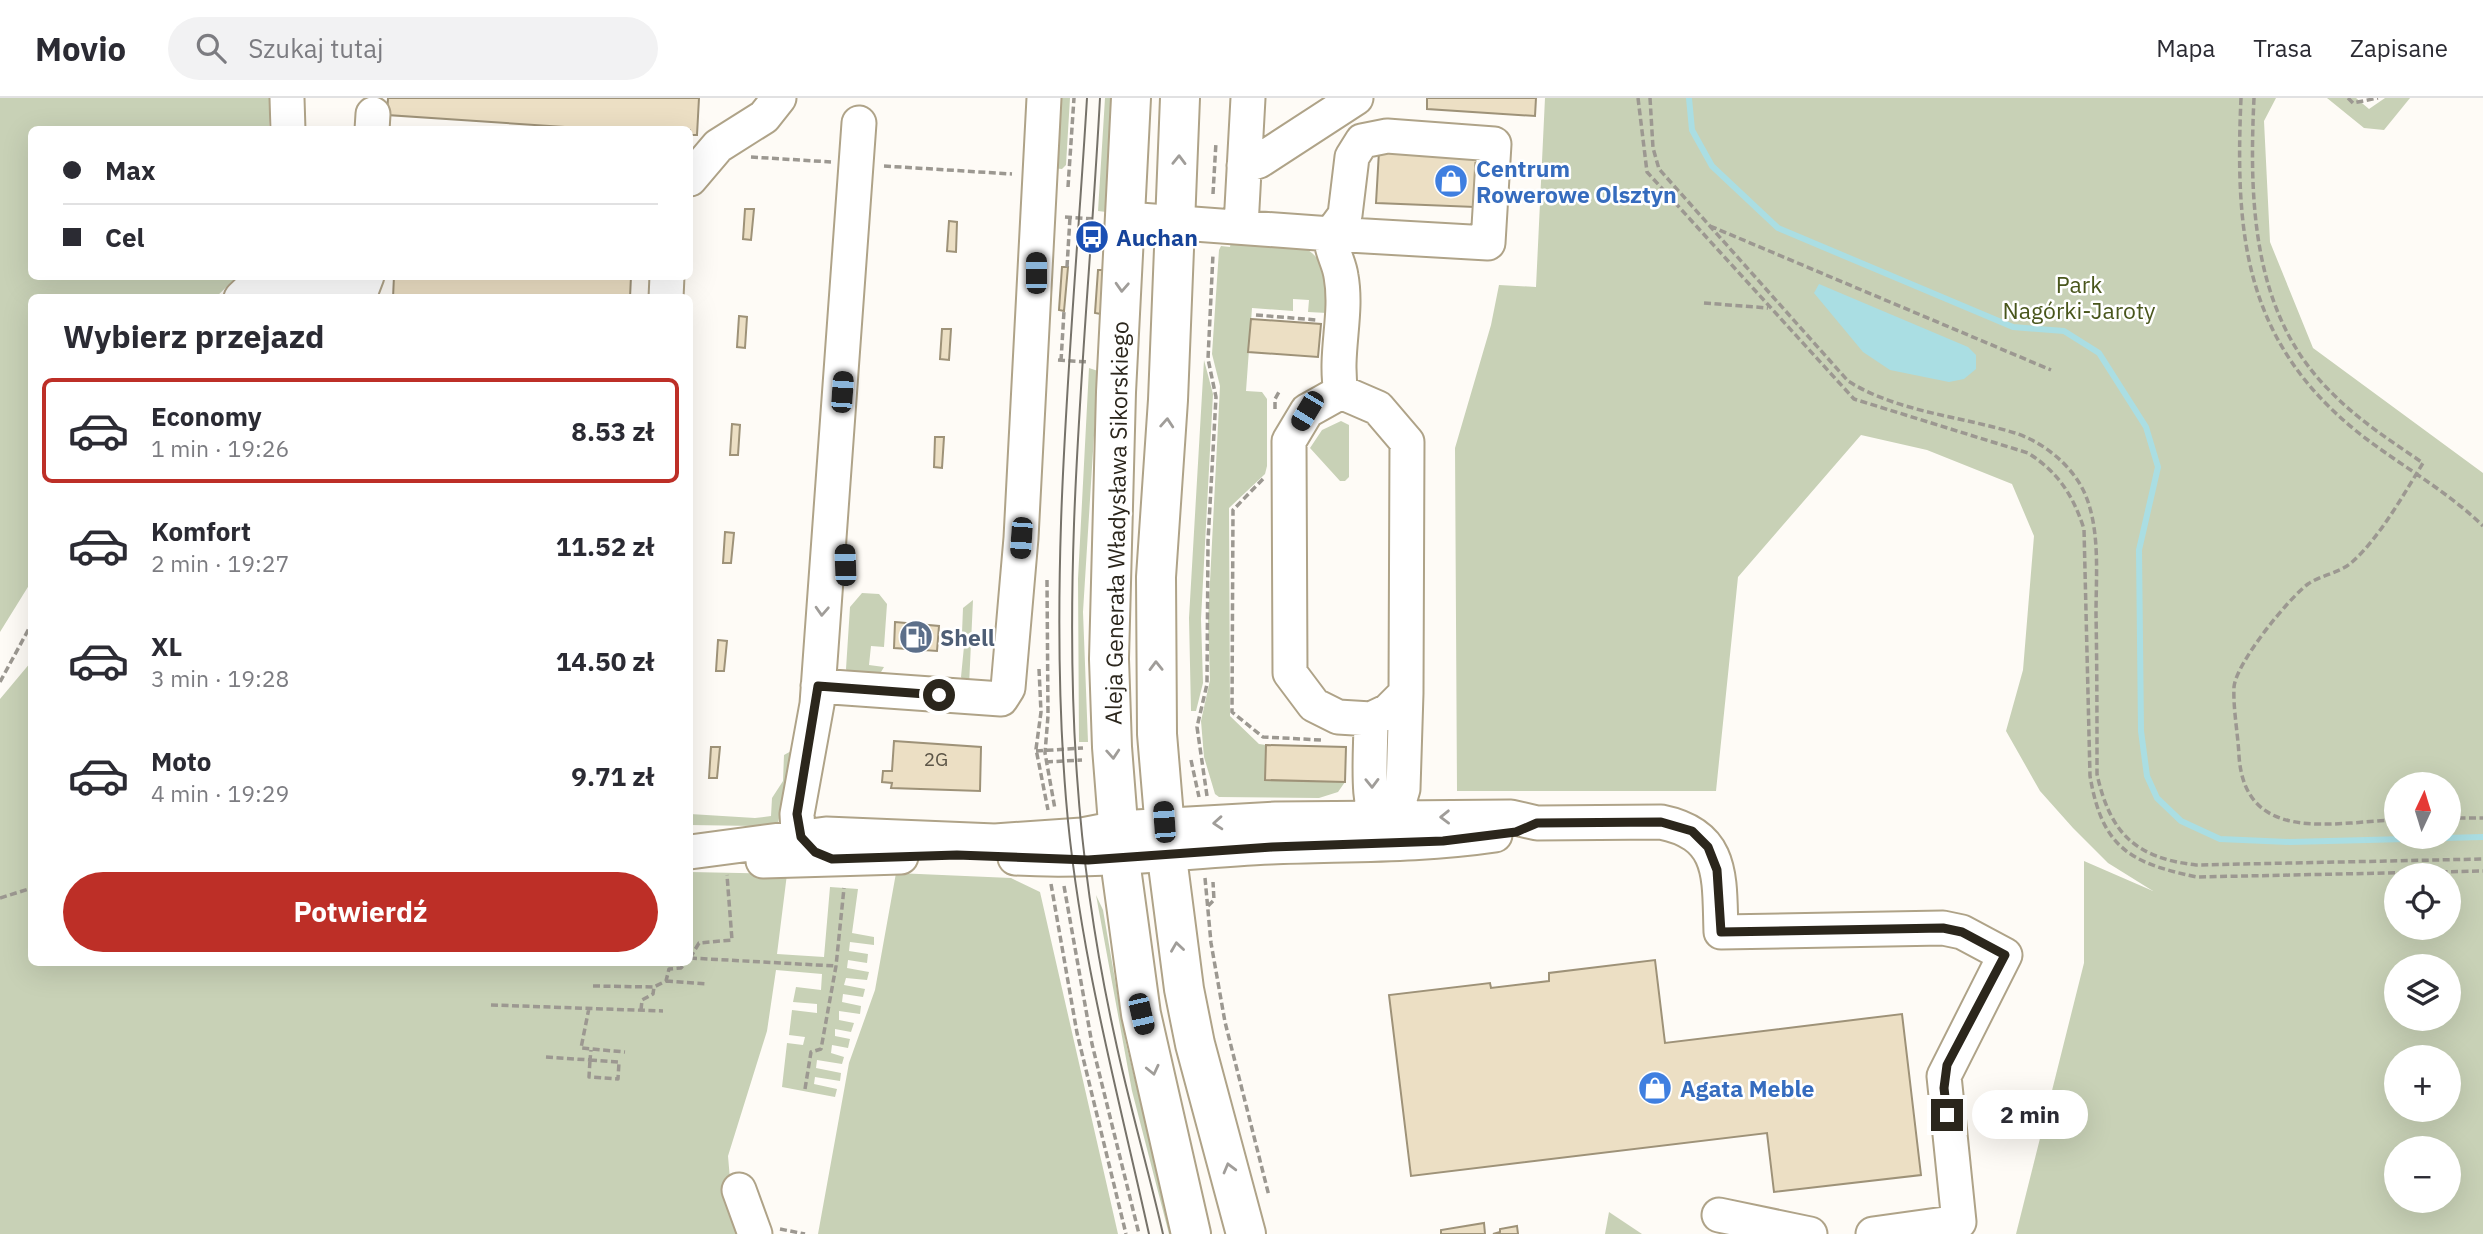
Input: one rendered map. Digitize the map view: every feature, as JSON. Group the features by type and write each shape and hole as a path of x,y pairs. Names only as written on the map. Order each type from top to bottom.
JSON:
{"main road":[{"name":"Aleja Generała Władysława Sikorskiego","path":"1131,98 1116,393 1109,659 1119,843 1141,1014 1191,1234"},
{"name":"Aleja Generała Władysława Sikorskiego","path":"1180,98 1177,222 1156,577 1157,734 1165,840 1180,962 1195,1044 1246,1234"}],"lane":[{"path":"287,98 288,126"},
{"path":"693,170 718,146 764,117 779,98"},
{"path":"828,687 1001,699 1009,688 1055,176 1044,98"},
{"path":"1228,226 1244,166 1248,98"},
{"path":"1244,166 1259,161 1356,98"},
{"path":"859,123 836,470 844,526 846,585 828,687 818,791 823,805 836,822 862,835"},
{"path":"1126,219 1331,234 1488,243 1494,144 1387,136 1362,141 1352,157 1345,215 1331,234 1331,247 1341,276 1338,373 1341,393"},
{"path":"245,294 260,280"},
{"path":"279,280 293,292 319,294"},
{"path":"1385,826 1405,771 1406,693 1407,442 1378,408 1341,393 1307,411 1289,441 1290,673 1314,705 1338,716 1371,719 1388,710 1406,693"},
{"path":"828,687 797,807 797,826 801,837 838,873"},
{"path":"1371,719 1385,826"},
{"path":"693,853 838,873 957,855 1065,860 1119,843 1511,817 1537,823 1661,822 1692,831 1701,837 1714,858 1719,886 1721,932 1943,928 1962,932 2005,955 1944,1076 1959,1222 1873,1234"},
{"path":"693,852 826,834 995,841 1083,835 1119,843"},
{"path":"739,1190 766,1231"},
{"path":"1719,1215 1810,1234"}],"path":[{"path":"1638,98 1647,172 1854,399 2028,453 2049,466 2075,500 2084,529 2090,776 2096,812 2118,846 2155,869 2197,877 2483,871"},
{"path":"1650,98 1653,148 1659,169 1848,381 1874,395 2016,433 2051,451 2071,473 2087,497 2093,524 2096,565 2097,774 2103,802 2116,827 2138,848 2165,862 2196,866 2483,859"},
{"path":"2241,98 2238,153 2246,247 2254,284 2276,340 2293,368 2320,400 2446,493 2483,526"},
{"path":"2254,98 2251,155 2258,247 2266,283 2286,333 2329,391 2364,422 2423,463 2350,564 2308,584 2245,659 2234,685 2240,770 2248,795 2265,813 2290,823 2384,820"},
{"path":"2348,98 2353,103 2378,98"},
{"path":"1208,803 1197,727 1207,684 1208,541 1216,397 1208,359 1228,226 1216,139"},
{"path":"749,157 1055,176"},
{"path":"1067,267 1070,217"},
{"path":"1708,225 2051,370"},
{"path":"1704,303 1769,308"},
{"path":"1061,360 1064,311"},
{"path":"1255,315 1324,320"},
{"path":"1047,570 1048,716 1045,751 1056,812"},
{"path":"0,682 28,630"},
{"path":"1036,751 1090,748"},
{"path":"1190,754 1199,798"},
{"path":"1046,762 1090,759"},
{"path":"2461,818 2483,818"},
{"path":"693,953 699,943 732,940 727,873 729,859"},
{"path":"1051,872 1052,900 1077,1034 1126,1234"},
{"path":"805,1089 811,1052 821,1049 836,965 838,873"},
{"path":"1062,873 1087,1021 1139,1234"},
{"path":"0,898 28,889"},
{"path":"1206,889 1211,943 1225,1021 1270,1199"},
{"path":"693,958 836,965"},
{"path":"666,981 669,969 683,966"},
{"path":"593,986 654,987 666,981 707,984"},
{"path":"641,1010 642,1000 653,994 654,987"},
{"path":"491,1005 663,1011"},
{"path":"589,1008 581,1048 625,1052"},
{"path":"546,1056 590,1060 619,1062 618,1079 589,1077 590,1060 591,1049"},
{"path":"766,1231 805,1234"}],"green space":[{"path":"0,98 271,98 269,126 28,126 28,280 234,280 219,294 28,294 28,587 0,632"},
{"path":"1057,98 1070,98 1066,165 1062,169 1052,168"},
{"path":"1105,98 1115,98 1106,212 1098,211"},
{"name":"Park Nagórki-Jaroty","path":"1545,98 2276,98 2264,121 2270,242 2313,348 2483,473 2483,1234 2016,1234 2084,963 2084,861 2153,891 2108,863 2073,828 2040,791 2006,731 2023,670 2034,536 2012,484 1927,450 1861,435 1738,577 1716,791 1457,791 1455,448 1491,325 1499,285 1536,287"},
{"path":"2327,98 2356,98 2369,109 2385,98 2410,98 2384,130 2364,128"},
{"path":"1231,241 1301,246 1317,259 1324,275 1327,313 1308,312 1309,300 1293,299 1293,311 1252,308 1246,391 1262,392 1267,399 1267,466 1265,474 1229,508 1230,716 1259,744 1266,745 1266,780 1345,782 1338,792 1319,798 1219,797 1215,794 1204,757 1201,721 1210,680 1208,621 1220,386 1212,354 1219,250 1221,246 1230,247"},
{"path":"1204,360 1213,394 1201,619 1203,683 1196,711 1191,711 1189,618"},
{"path":"1089,368 1098,371 1083,612 1088,742 1079,742 1078,579"},
{"path":"1341,421 1349,425 1349,477 1345,481 1340,481 1310,448 1322,430"},
{"path":"862,593 879,594 887,604 884,647 871,646 869,665 884,667 878,677 850,675 846,669 850,607"},
{"path":"973,600 969,686 966,686 961,677 965,636 962,633 963,608"},
{"path":"28,666 28,966 693,966 693,872 787,874 777,954 824,957 830,887 858,889 852,933 874,937 874,945 850,942 849,951 868,954 867,963 848,960 847,968 869,972 867,980 846,978 844,985 865,989 863,997 843,994 842,1002 861,1006 860,1014 839,1011 839,1020 854,1023 851,1032 835,1029 835,1036 850,1039 848,1048 832,1045 831,1053 844,1057 842,1064 817,1060 816,1068 841,1073 840,1081 815,1077 814,1084 837,1089 835,1097 782,1087 787,1043 803,1045 805,1037 789,1035 792,1010 817,1013 817,1004 793,1002 796,987 821,990 822,974 776,970 767,1031 728,1156 731,1191 740,1234 0,1234 0,699"},
{"path":"793,750 793,793 784,793 778,823 755,826 693,825 693,814 755,818 771,816 772,798 783,781 784,755"},
{"path":"896,873 1011,878 1040,892 1118,1234 818,1234 849,1063 875,990"},
{"path":"1096,895 1103,910 1126,1043 1172,1234 1169,1234 1132,1091"},
{"path":"1609,1212 1642,1234 1605,1234"}],"water":[{"path":"1819,284 1968,347 1976,355 1976,369 1964,379 1949,382 1890,370 1863,352 1814,293"}],"building":[{"path":"388,98 699,98 697,135 693,135 693,126 551,126 387,115"},
{"path":"1427,98 1536,98 1535,116 1427,109"},
{"path":"1379,151 1477,155 1475,207 1376,203"},
{"path":"745,209 754,209 751,240 743,239"},
{"path":"949,221 957,222 956,252 947,251"},
{"path":"1062,267 1068,267 1064,311 1059,310"},
{"path":"1098,270 1104,270 1101,314 1095,313"},
{"path":"394,280 631,280 630,294 393,294"},
{"path":"739,316 747,317 745,348 737,347"},
{"path":"1251,319 1321,324 1318,357 1248,352"},
{"path":"942,329 951,329 949,360 940,359"},
{"path":"732,424 740,425 738,455 730,455"},
{"path":"935,437 944,437 942,468 934,467"},
{"path":"725,532 734,533 731,563 723,563"},
{"name":"Shell","path":"895,622 939,626 937,651 894,648"},
{"path":"718,640 727,641 724,671 716,671"},
{"path":"894,741 981,747 980,791 891,788 892,783 882,782 883,771 892,771"},
{"path":"1266,745 1346,747 1345,782 1265,780"},
{"path":"711,747 720,747 717,778 709,778"},
{"name":"Agata Meble","path":"1655,960 1665,1043 1902,1014 1921,1175 1774,1192 1767,1133 1411,1176 1389,995 1490,983 1491,988 1549,981 1549,973"},
{"path":"1484,1223 1485,1234 1441,1234 1441,1230"},
{"path":"1517,1226 1518,1234 1493,1234 1500,1232 1500,1229"}],"waterway":[{"path":"1689,98 1692,130 1712,166 1778,228 2013,327 2064,331 2099,353 2146,427 2158,467 2139,550 2141,731 2147,776 2157,798 2181,821 2220,839 2290,842 2483,837"}],"tram line":[{"path":"1087,98 1064,448 1059,624 1061,712 1072,855 1089,964 1149,1234"},
{"path":"1100,98 1074,522 1072,607 1077,776 1091,908 1102,973 1120,1063 1163,1234"}],"place":[{"name":"Centrum Rowerowe Olsztyn","path":"1451,181"},
{"name":"Auchan","path":"1092,237"},
{"name":"Shell","path":"916,637"},
{"name":"Agata Meble","path":"1655,1088"}],"route":[{"path":"939,695 818,686 797,814 798,832 811,849 832,859 957,855 1088,860 1272,847 1443,841 1516,832 1537,823 1661,822 1678,825 1701,837 1714,858 1719,886 1721,932 1943,928 1962,932 2005,955 1947,1065 1944,1076 1947,1115"}]}
